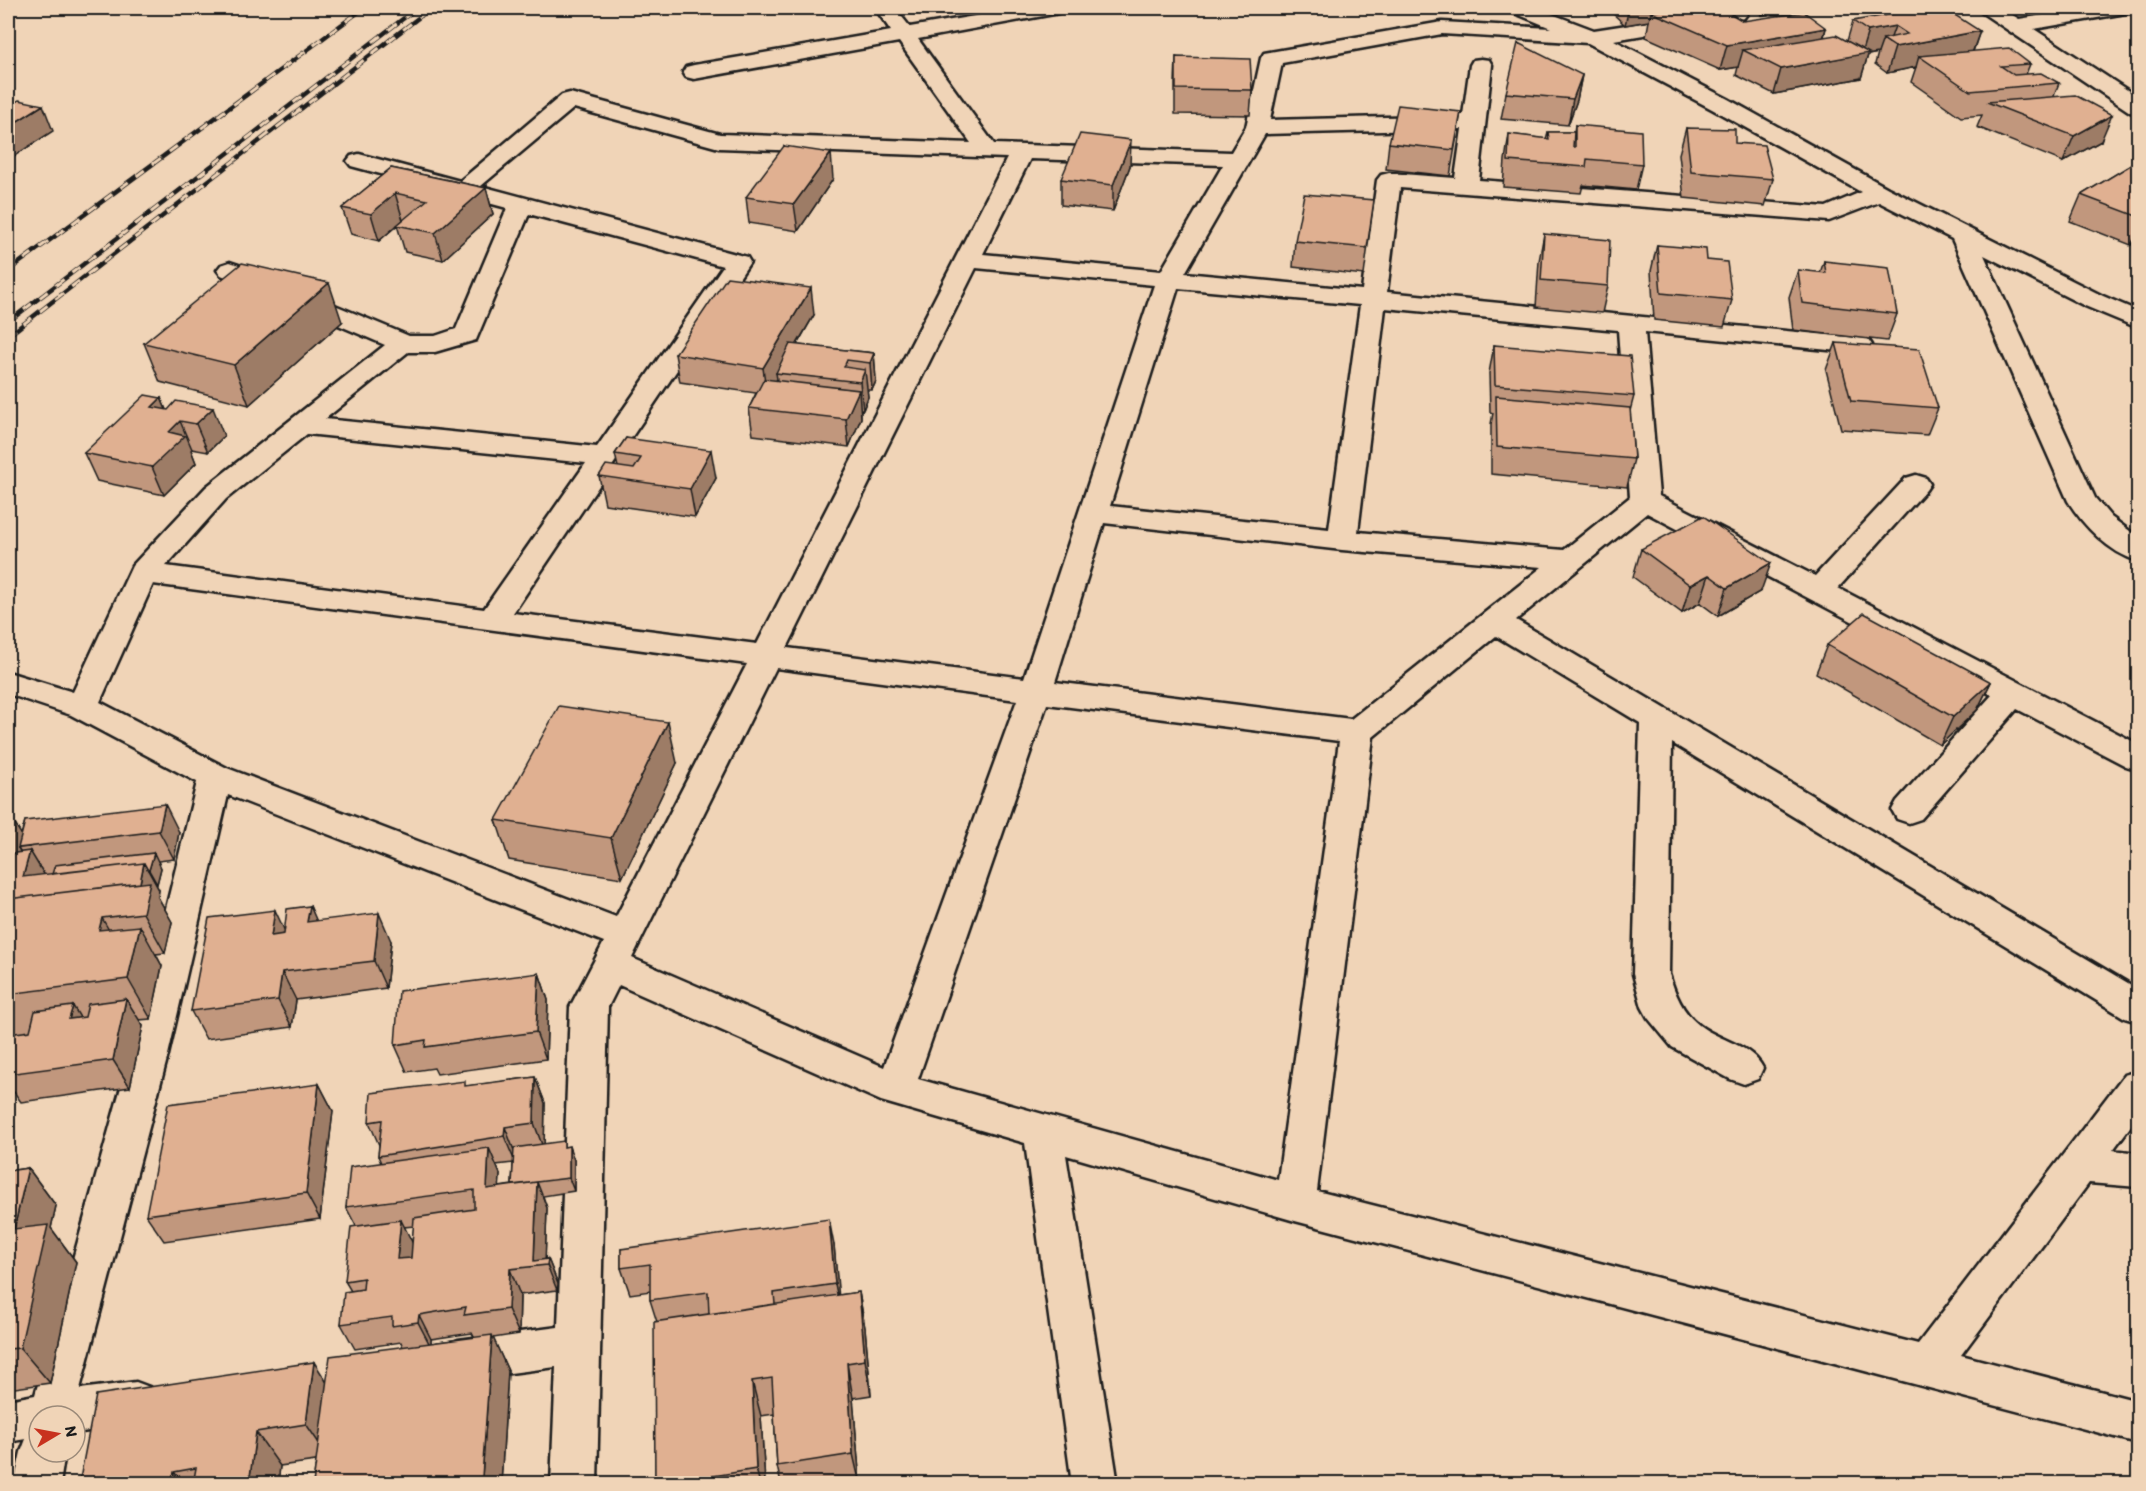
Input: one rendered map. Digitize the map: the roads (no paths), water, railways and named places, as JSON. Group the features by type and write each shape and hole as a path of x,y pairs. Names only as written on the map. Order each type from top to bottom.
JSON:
{"street":[{"path":"885,8 988,151"},
{"path":"694,72 1054,8"},
{"path":"1519,8 1592,37 1720,104 1880,193 2094,301 2139,320"},
{"path":"896,1089 1036,690 1168,280 1257,126 1272,58 1443,28 1592,37 1737,14 1729,8"},
{"path":"1988,8 2139,107"},
{"path":"2015,26 2120,8"},
{"path":"1466,186 1481,65"},
{"path":"2105,85 2139,90"},
{"path":"464,189 570,100 719,141 1238,159"},
{"path":"1257,126 1474,122"},
{"path":"574,1484 589,1007 1022,152"},
{"path":"359,161 738,262 492,621"},
{"path":"1342,540 1389,180 1829,214 1880,193"},
{"path":"230,270 403,343 419,346 441,344 467,334 521,204"},
{"path":"1962,234 2082,501 2101,524 2139,551"},
{"path":"966,260 1859,345"},
{"path":"1631,324 1645,500"},
{"path":"82,707 143,573 216,493 403,343"},
{"path":"298,425 605,456"},
{"path":"1819,591 1916,484"},
{"path":"1295,1203 1357,732 1645,500"},
{"path":"1645,500 2139,758"},
{"path":"1093,513 1342,540 1570,560"},
{"path":"143,573 492,621 1357,732"},
{"path":"1494,621 2139,1007"},
{"path":"8,683 82,707 215,777 618,950 896,1089 1295,1203 2139,1422"},
{"path":"1909,810 2013,692"},
{"path":"1656,718 1651,974 1661,1007 1685,1036 1744,1068"},
{"path":"50,1404 149,1055 215,777"},
{"path":"1926,1368 2139,1087"},
{"path":"1043,1131 1095,1484"},
{"path":"2079,1166 2139,1170"},
{"path":"426,1365 578,1344"},
{"path":"87,1415 168,1399"},
{"path":"8,1421 27,1422"},
{"path":"37,1484 40,1464"}],"railway":[{"path":"8,271 364,8"},
{"path":"8,322 417,8"},
{"path":"8,336 431,8"}]}
